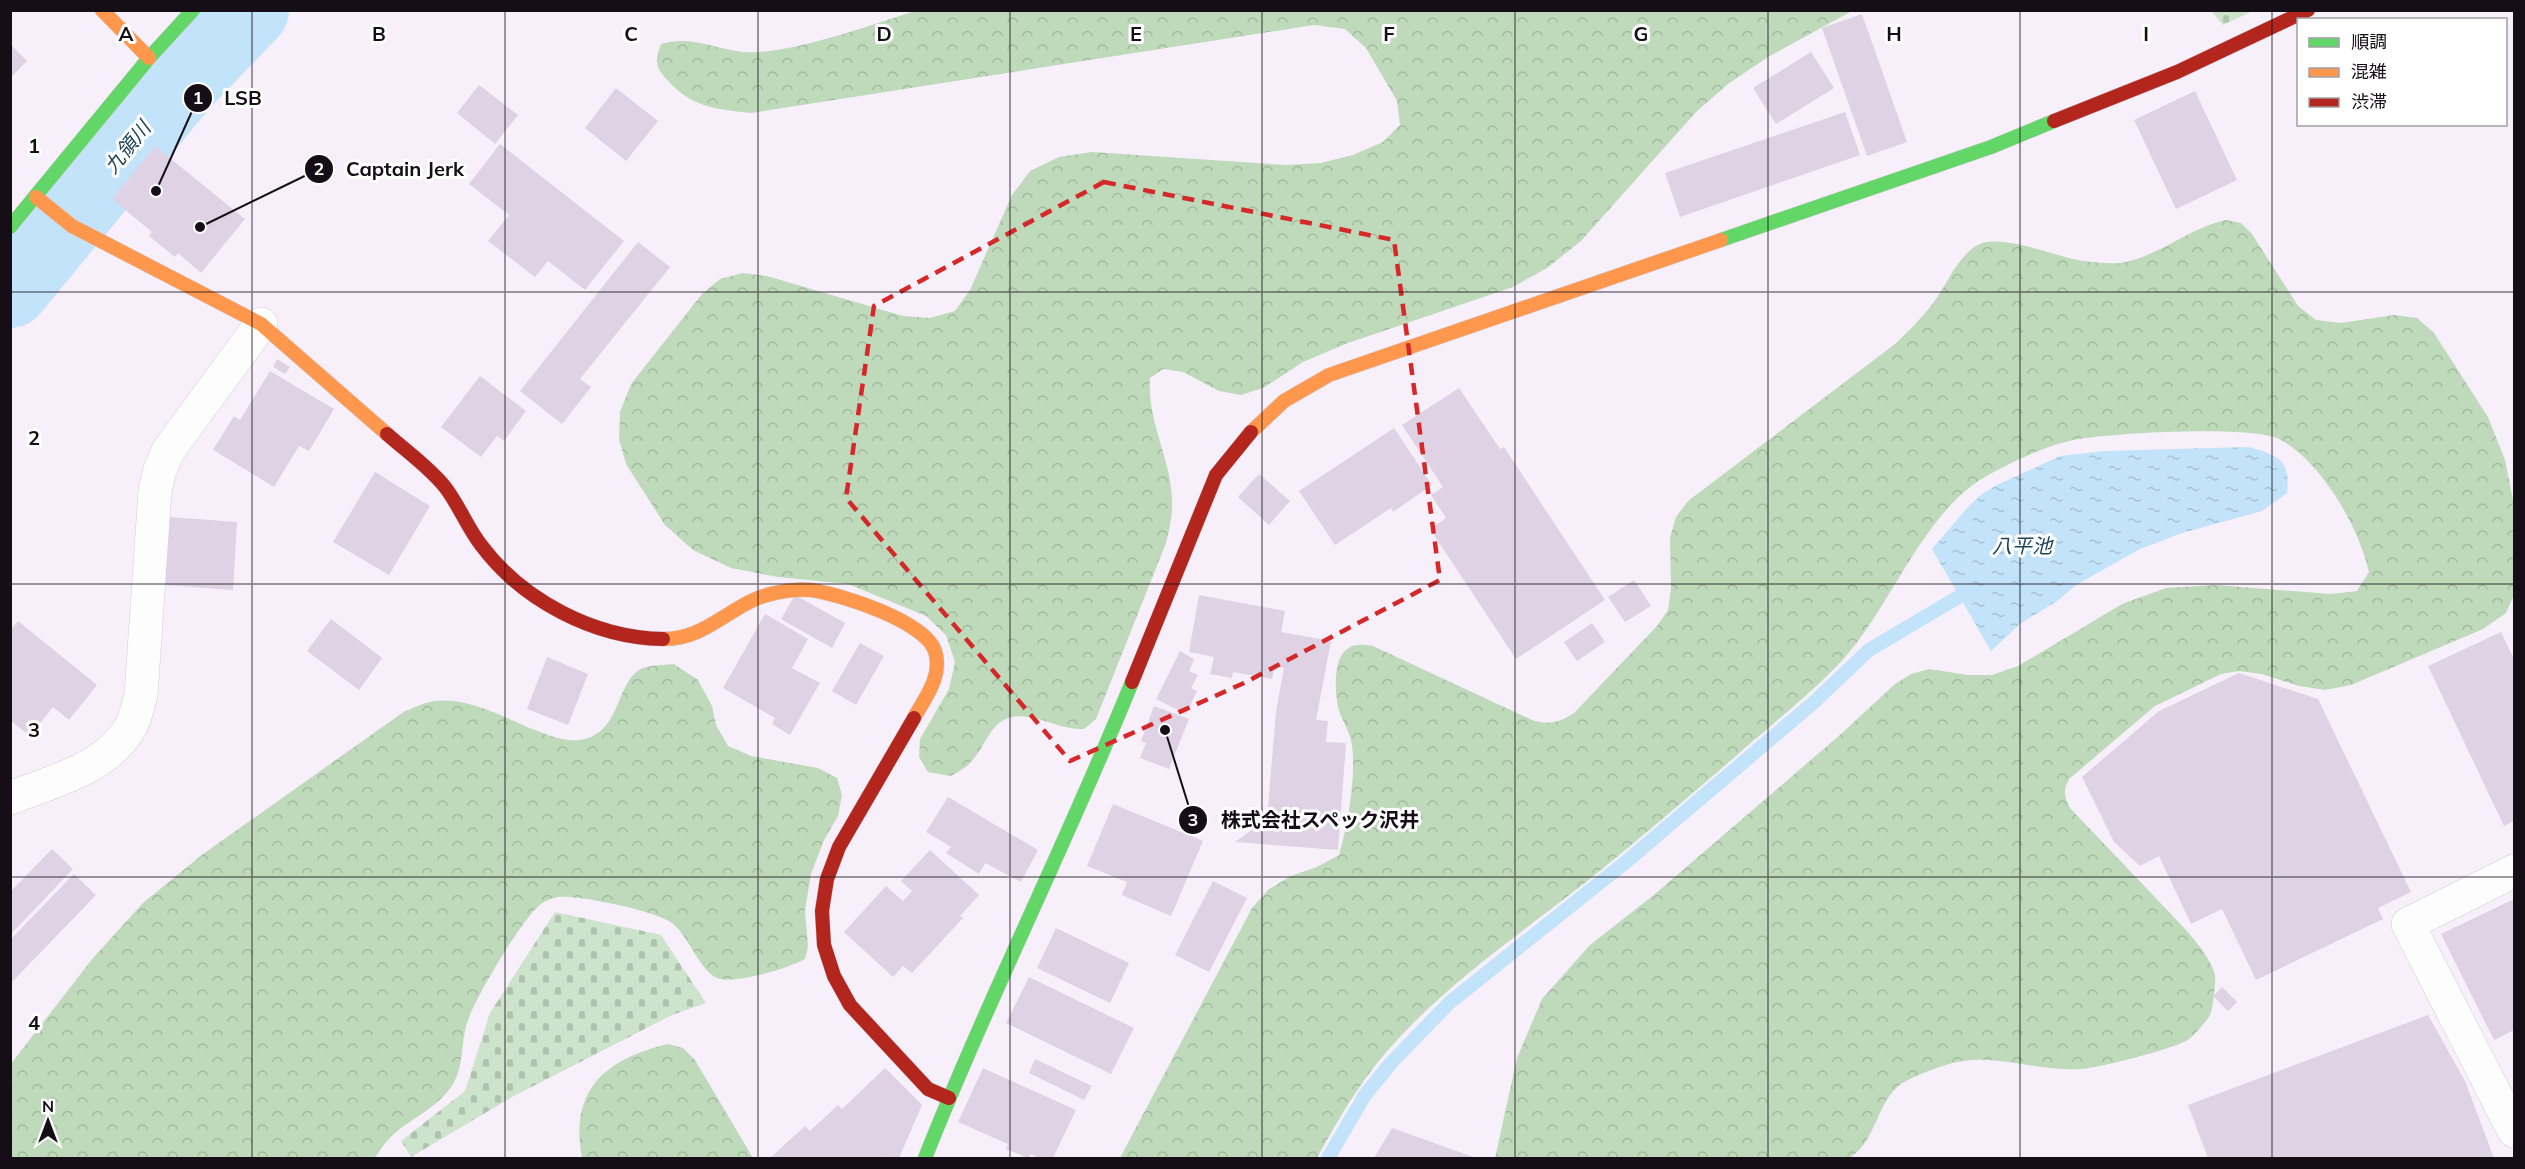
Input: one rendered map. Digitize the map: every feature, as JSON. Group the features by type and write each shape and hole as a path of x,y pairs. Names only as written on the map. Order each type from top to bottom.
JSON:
{"street":[{"path":"102,10 149,58"},
{"path":"10,227 149,58 193,10"},
{"path":"925,1158 949,1098 1095,773 1216,475 1242,438 1275,406 1313,382 1356,364 1991,147 2177,72 2308,10"},
{"path":"36,196 72,226 261,324 428,470 448,491 462,518 483,548 510,577 541,600 576,619 612,631 651,638 683,638 713,627 738,609 762,596 787,590 814,590 839,597 915,627 931,643 937,664 933,685 839,848 827,879 822,911 824,945 834,976 850,1005 928,1089 949,1098"},
{"path":"10,798 83,769 111,752 131,726 141,695 155,490 160,470 168,451 261,324"},
{"path":"2514,871 2408,924 2514,1131"}],"highlighted area":[{"path":"1104,182 1394,240 1440,580 1244,683 1070,761 846,498 874,306"}],"green space":[{"path":"919,10 1852,11 1768,57 1728,84 1696,112 1581,241 1547,268 1513,287 1348,343 1303,362 1263,388 1241,395 1219,391 1183,372 1163,369 1150,378 1152,409 1170,482 1171,520 1166,543 1096,719 1084,729 1076,729 1029,717 1005,719 991,732 975,758 951,776 928,772 919,757 920,739 949,689 955,662 946,635 926,616 848,584 778,577 731,568 693,550 665,525 626,464 619,439 620,412 631,384 702,294 720,279 743,273 767,276 903,316 930,318 955,311 970,290 1012,195 1030,171 1059,157 1092,152 1285,165 1321,163 1353,155 1383,142 1400,125 1397,101 1366,48 1345,29 1314,25 751,113 708,106 690,99 663,75 657,62 661,44 674,41 698,42 746,52 778,50 839,35"},
{"path":"2211,11 2253,11 2223,25"},
{"path":"2226,220 2241,223 2252,234 2298,306 2316,320 2341,323 2394,315 2417,318 2434,333 2488,417 2505,460 2514,505 2514,595 2506,613 2483,629 2351,685 2325,690 2299,686 2262,674 2239,671 2221,674 2155,706 2069,779 2065,794 2070,808 2188,932 2211,965 2215,978 2211,1012 2189,1039 2137,1057 2081,1069 1977,1060 1956,1062 1935,1069 1908,1080 1898,1087 1883,1106 1867,1139 1850,1158 1495,1158 1517,1058 1542,999 1590,945 1655,894 1841,734 1895,684 1911,674 1929,669 1968,675 1992,675 2018,666 2122,604 2166,588 2216,585 2331,594 2357,591 2369,572 2364,554 2347,516 2323,479 2295,449 2279,439 2241,432 2121,434 2079,439 2057,444 2023,457 1967,489 1926,535 1874,618 1836,667 1642,836 1482,962 1430,1007 1383,1056 1364,1080 1317,1158 1120,1158 1252,908 1269,889 1291,876 1317,867 1339,855 1348,815 1353,771 1352,745 1336,697 1337,669 1342,654 1347,649 1356,645 1373,646 1532,720 1549,723 1564,719 1574,713 1657,626 1668,610 1671,588 1670,538 1676,517 1688,501 1895,344 1928,309 1969,251 1986,242 2013,243 2072,259 2120,263 2148,255 2199,229"},
{"path":"674,664 698,680 712,706 716,725 728,746 751,756 818,768 837,778 842,795 838,816 824,840 811,874 805,910 808,947 805,959 775,971 725,980 717,978 705,968 684,936 664,918 598,901 556,897 543,903 533,912 488,979 467,1023 461,1062 453,1084 439,1101 404,1126 384,1144 375,1158 11,1158 10,1065 93,958 143,903 203,854 405,711 426,703 454,701 496,713 556,738 579,740 593,736 604,728 612,717 628,682 636,673 646,667"},
{"path":"555,912 661,935 706,1003 672,1015 512,1097 411,1157 401,1141 465,1091 490,1013"},
{"path":"668,1044 683,1048 695,1060 753,1158 582,1158 579,1134 581,1114 587,1096 596,1081 626,1059"}],"water":[{"name":"八平池","path":"2248,447 2275,456 2280,461 2287,473 2287,493 2262,511 2182,533 2140,549 2076,585 2057,601 2020,624 1991,651 1932,549 1982,494 2060,456 2105,451"}],"building":[{"path":"1862,14 1907,142 1867,156 1822,28"},
{"path":"10,44 27,61 10,78"},
{"path":"1811,52 1834,88 1776,124 1753,88"},
{"path":"479,85 518,115 495,144 457,113"},
{"path":"616,88 658,121 626,161 585,128"},
{"path":"2195,91 2237,180 2176,209 2134,120"},
{"path":"1845,112 1860,155 1680,217 1665,173"},
{"path":"500,144 624,241 585,290 548,261 535,277 488,241 509,215 469,184"},
{"path":"155,146 245,219 201,273 178,253 175,257 149,236 152,232 112,199"},
{"path":"638,242 670,267 580,379 591,387 562,424 520,391"},
{"path":"277,359 290,367 285,374 273,367"},
{"path":"270,371 334,409 309,451 299,446 274,487 213,450 234,416 240,420"},
{"path":"480,376 526,411 504,441 497,436 481,457 441,427"},
{"path":"1459,388 1500,449 1504,447 1605,600 1516,659 1430,529 1446,518 1431,495 1443,487 1402,425"},
{"path":"1394,428 1432,485 1393,512 1391,508 1335,545 1299,491"},
{"path":"375,472 430,506 389,575 333,542"},
{"path":"1259,474 1290,501 1269,525 1238,497"},
{"path":"170,517 237,522 233,590 165,585"},
{"path":"1634,580 1651,606 1625,622 1608,597"},
{"path":"795,595 845,623 832,648 781,619"},
{"path":"1199,595 1285,611 1281,632 1331,641 1316,720 1328,721 1326,742 1346,743 1338,850 1235,842 1267,819 1276,711 1284,668 1275,666 1272,679 1233,672 1232,678 1210,674 1214,657 1189,652"},
{"path":"765,614 808,639 792,668 820,683 790,735 772,724 775,718 723,688"},
{"path":"331,619 382,658 359,690 307,651"},
{"path":"18,621 97,685 69,720 53,707 30,736 10,720 10,630"},
{"path":"1592,623 1605,642 1577,661 1564,642"},
{"path":"2501,632 2514,659 2514,821 2504,826 2428,666"},
{"path":"860,643 884,656 856,705 832,691"},
{"path":"1180,651 1194,659 1189,671 1198,675 1191,688 1197,691 1186,714 1156,699"},
{"path":"547,657 588,674 568,725 527,709"},
{"path":"2239,673 2318,699 2411,892 2378,908 2383,919 2256,980 2222,909 2191,924 2159,856 2140,866 2114,842 2082,777 2159,711"},
{"path":"1154,706 1189,719 1169,769 1140,758 1146,743 1141,741"},
{"path":"948,797 1038,850 1021,882 985,863 979,874 946,853 951,847 926,832"},
{"path":"1113,804 1203,841 1171,916 1122,895 1127,882 1087,866"},
{"path":"52,849 73,869 10,935 10,892"},
{"path":"930,850 979,895 960,916 963,918 912,973 903,966 893,977 844,932 886,886 903,901 912,891 901,881"},
{"path":"74,874 96,895 13,981 10,978 10,940"},
{"path":"1213,881 1247,898 1209,972 1175,955"},
{"path":"2514,899 2514,1030 2494,1040 2441,934"},
{"path":"1056,928 1129,963 1110,1003 1037,968"},
{"path":"1029,977 1134,1028 1111,1074 1006,1023"},
{"path":"2222,987 2237,1002 2228,1011 2213,996"},
{"path":"2428,1015 2465,1081 2494,1158 2208,1158 2188,1105"},
{"path":"1035,1059 1092,1086 1084,1100 1029,1073"},
{"path":"885,1068 922,1105 899,1158 886,1156 883,1158 770,1158 805,1126 810,1131 838,1105 842,1109"},
{"path":"983,1068 1076,1110 1053,1158 1039,1158 1031,1154 1028,1158 1006,1149 1008,1144 958,1122"},
{"path":"1392,1128 1476,1158 1374,1158"}],"waterway":[{"name":"九領川","path":"10,289 179,84 250,10"},
{"path":"1328,1158 1365,1095 1391,1063 1449,1003 1627,861 1813,703 1869,650 1960,596"}],"traffic: fast":[{"path":"10,227 149,58 193,10"},
{"path":"1721,240 1991,147 2054,121"},
{"path":"925,1158 975,1038 1132,682"}],"traffic: slow":[{"path":"102,10 149,58"},
{"path":"36,197 72,226 261,324 387,434"},
{"path":"1251,432 1284,401 1329,375 1721,240"},
{"path":"663,639 679,638 694,633 760,597 775,593 806,590 841,597 880,611 915,629 928,640 935,651 937,660 935,678 914,718"}],"traffic: jam":[{"path":"2054,121 2177,72 2308,10"},
{"path":"1132,682 1216,475 1251,432"},
{"path":"387,434 439,480 481,545 498,565 538,599 586,623 611,632 663,639"},
{"path":"914,718 839,847 827,879 822,911 824,945 834,976 850,1005 928,1089 949,1098"}],"place":[{"name":"LSB","path":"156,191"},
{"name":"Captain Jerk","path":"200,227"},
{"name":"株式会社スペック沢井","path":"1165,730"}]}
